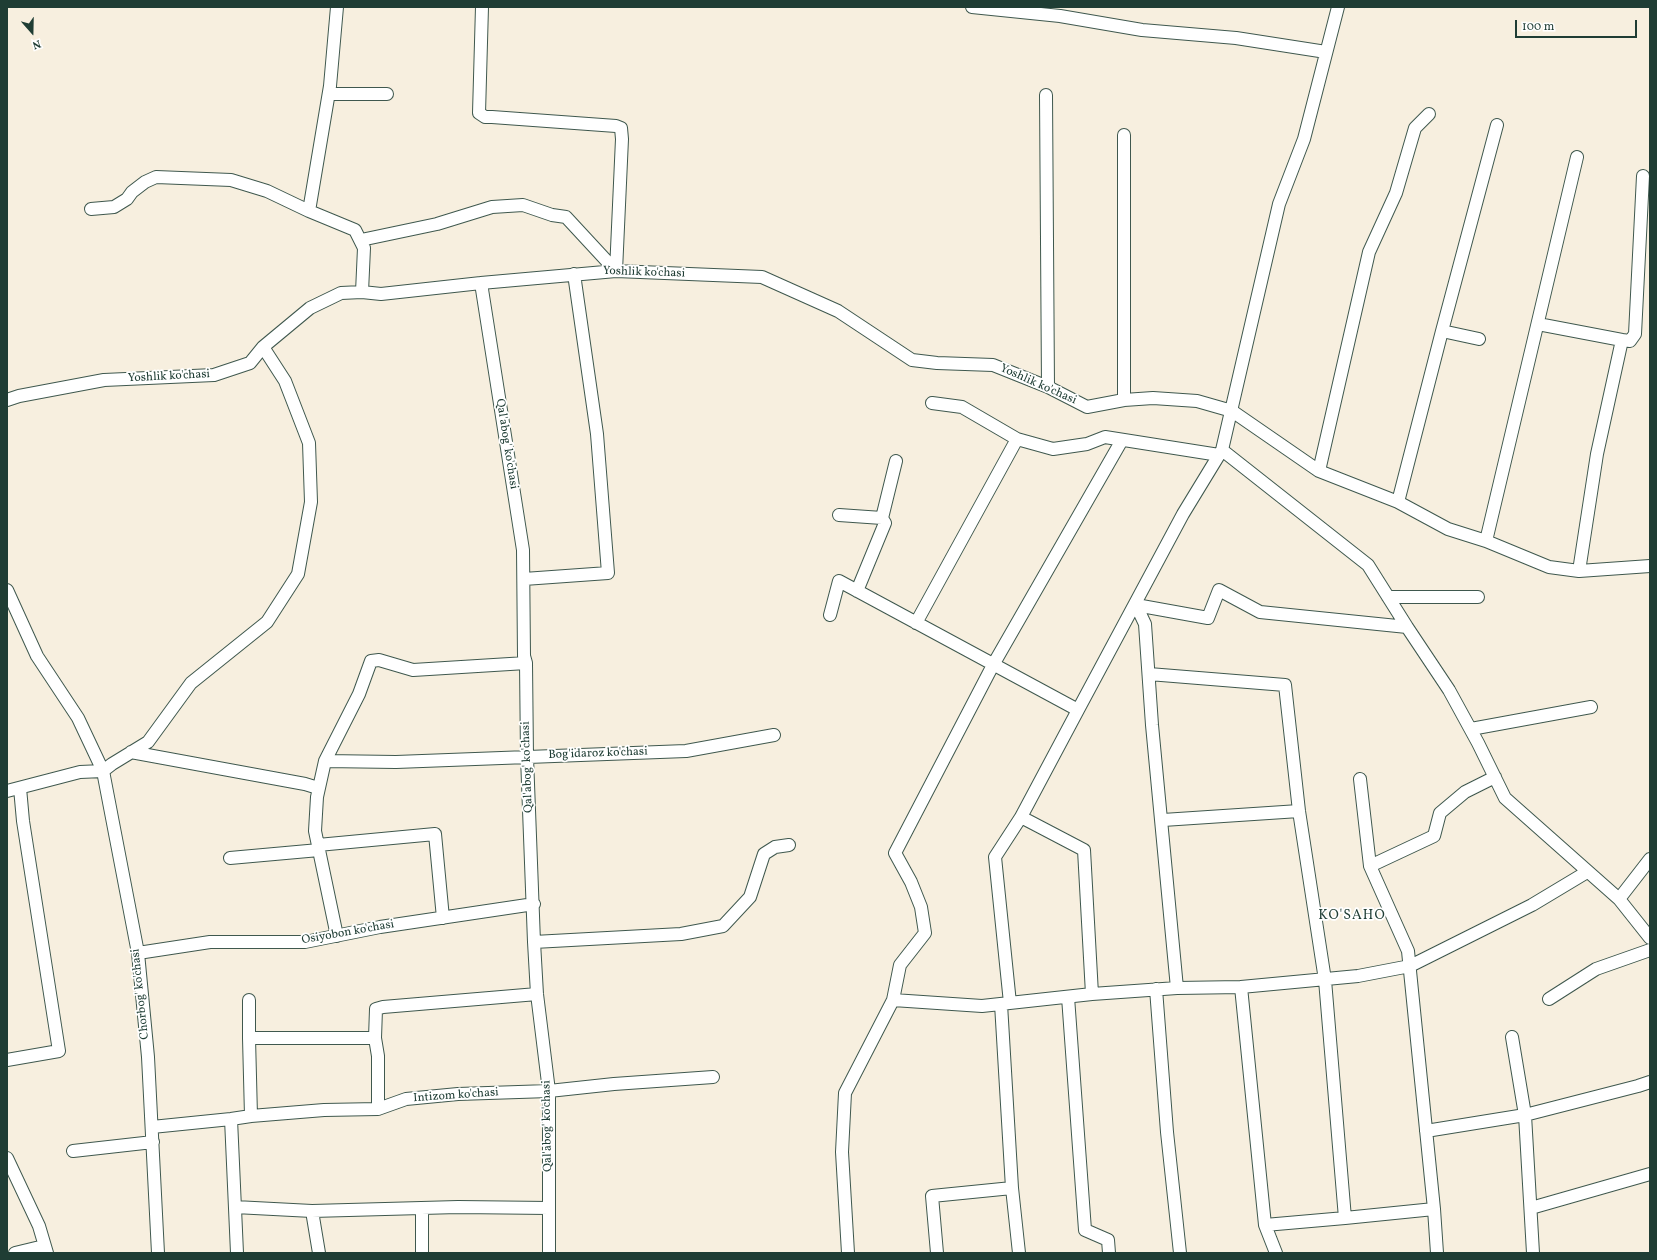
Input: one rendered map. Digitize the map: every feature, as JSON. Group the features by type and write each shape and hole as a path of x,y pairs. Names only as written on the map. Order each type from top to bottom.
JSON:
{"street":[{"path":"309,211 328,94 337,7"},
{"path":"482,7 479,113 492,117 616,126 621,128 622,139 616,271"},
{"path":"972,7 1060,16 1142,30 1236,38 1326,52"},
{"path":"1019,1253 1012,1188 1005,1004 995,856 1021,817 1183,514 1220,452 1232,411 1279,204 1304,139 1338,7"},
{"path":"328,94 387,94"},
{"path":"1046,94 1048,387"},
{"path":"1319,471 1369,252 1396,193 1415,128 1429,114"},
{"path":"1398,502 1497,125"},
{"path":"1124,135 1124,400"},
{"path":"1486,541 1577,157"},
{"path":"1538,324 1630,341 1634,334 1643,176"},
{"path":"91,209 114,207 127,199 132,192 145,182 156,178 232,180 267,191 309,211 355,230 364,248 362,292"},
{"path":"361,240 437,224 492,207 523,205 552,215 566,217 616,271"},
{"name":"Yoshlik ko'chasi","path":"7,400 19,396 104,380 214,375 250,364 263,347 310,308 341,293 362,292 381,294 481,283 616,271 762,277 838,311 912,360 937,363 993,365 1048,387 1087,407 1124,400 1153,398 1197,401 1232,411 1319,471 1398,502 1448,528 1486,541 1549,567 1579,571 1650,566"},
{"path":"524,579 608,573 597,434 574,274"},
{"name":"Qal'abog' ko'chasi","path":"481,283 523,550 524,656 526,663 527,757 534,904 534,942 537,994 549,1091 549,1253"},
{"path":"1442,331 1479,338"},
{"path":"1579,571 1597,454 1622,340"},
{"path":"7,791 80,772 103,771 148,742 191,683 267,622 298,574 310,502 308,443 285,381 263,347"},
{"path":"932,403 962,407 1017,439 1053,449 1087,444 1105,437 1220,452 1368,565 1406,627 1449,690 1471,729 1504,798 1618,899 1650,938"},
{"path":"916,623 1017,439"},
{"path":"848,1253 842,1152 845,1093 893,1000 900,965 925,933 921,907 911,882 895,853 993,665 1122,440"},
{"path":"857,591 885,523 882,518 896,461"},
{"path":"839,515 882,518"},
{"path":"830,616 839,581 1078,710"},
{"name":"Сhorbog' ko'chasi","path":"7,590 37,656 78,718 103,771 138,954 148,1057 158,1253"},
{"path":"1136,604 1208,618 1219,590 1260,612 1406,627"},
{"path":"1388,597 1478,597"},
{"path":"1136,604 1145,624 1177,988"},
{"path":"337,936 315,831 318,788 325,761 359,694 371,661 379,660 412,670 526,663"},
{"path":"1149,674 1285,685 1299,811 1325,980 1345,1218"},
{"path":"1471,729 1591,707"},
{"name":"Bog'idaroz ko'chasi","path":"325,761 396,762 686,751 774,734"},
{"path":"131,752 318,788"},
{"path":"1370,866 1434,836 1440,813 1464,792 1495,777"},
{"path":"1360,779 1370,866 1408,951 1434,1209 1437,1253"},
{"path":"7,1060 59,1051 23,821 20,788"},
{"path":"1163,820 1299,811"},
{"path":"1021,817 1084,850 1092,994"},
{"path":"230,858 435,834 443,918"},
{"path":"534,942 681,934 722,926 750,897 764,854 775,847 789,845"},
{"path":"1618,899 1650,859"},
{"path":"893,1000 967,1005 1005,1004 1092,994 1177,988 1241,987 1358,976 1410,966 1532,904 1587,872"},
{"name":"Osiyobon ko'chasi","path":"138,954 210,942 305,942 534,904"},
{"path":"1549,999 1596,969 1650,950"},
{"path":"1241,987 1265,1225 1276,1253"},
{"path":"1156,989 1167,1132 1180,1253"},
{"path":"378,1109 376,1009 382,1006 537,994"},
{"path":"1068,997 1085,1230 1108,1240 1109,1253"},
{"path":"249,1000 251,1116"},
{"path":"1512,1037 1525,1115 1533,1253"},
{"path":"250,1038 376,1038"},
{"name":"Intizom ko'chasi","path":"152,1127 251,1116 378,1109 406,1099 458,1094 549,1091 614,1084 713,1077"},
{"path":"1426,1131 1525,1115 1650,1082"},
{"path":"231,1119 237,1253"},
{"path":"73,1151 153,1142"},
{"path":"7,1158 39,1226 46,1250 15,1253"},
{"path":"1531,1208 1650,1174"},
{"path":"937,1253 932,1196 1012,1188"},
{"path":"235,1207 312,1211 422,1208 549,1208"},
{"path":"422,1208 422,1253"},
{"path":"1265,1225 1434,1209"},
{"path":"312,1211 319,1253"}],"district":[{"name":"KO'SAHO","path":"1352,916"}]}
